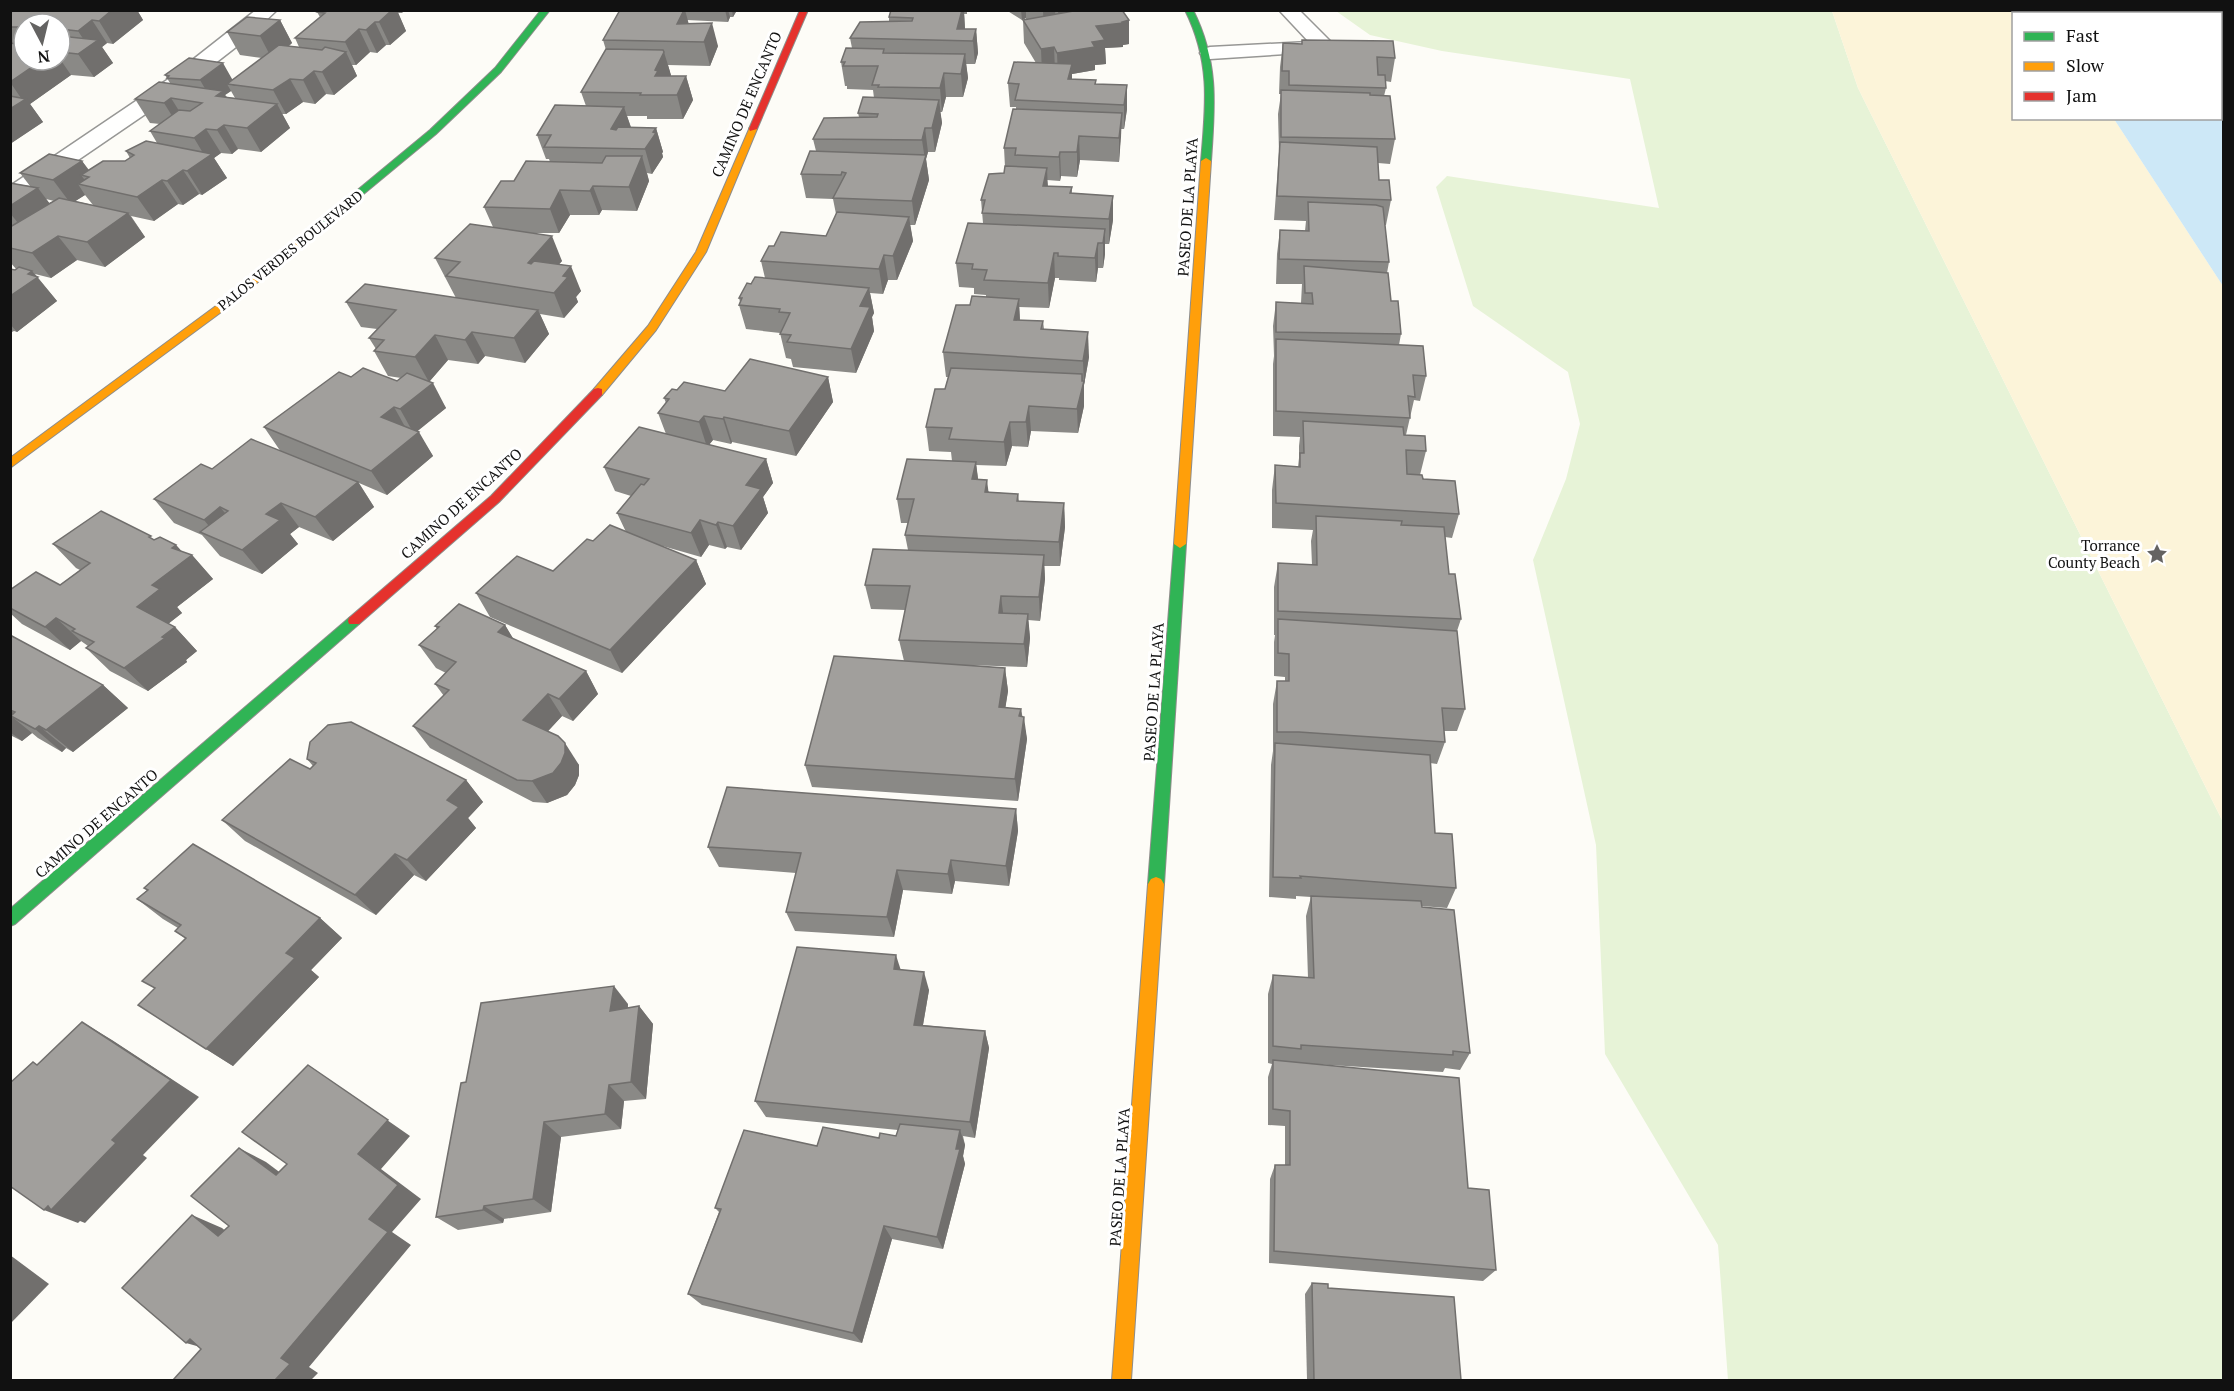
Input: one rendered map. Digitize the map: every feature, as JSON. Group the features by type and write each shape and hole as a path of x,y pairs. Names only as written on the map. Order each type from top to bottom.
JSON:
{"street":[{"name":"PALOS VERDES BOULEVARD","path":"10,464 224,304 433,132 498,70 546,10"},
{"name":"CAMINO DE ENCANTO","path":"10,919 495,499 586,407 652,328 701,252 804,10"},
{"name":"PASEO DE LA PLAYA","path":"1121,1380 1211,93 1210,53 1201,30 1189,10"}],"lane":[{"path":"10,196 152,100 240,35 268,10"},
{"path":"1210,53 1325,47 1288,10"}],"green space":[{"path":"1336,11 1832,11 1858,88 2223,822 2223,1380 1728,1380 1718,1245 1605,1054 1596,845 1533,560 1566,479 1580,424 1568,372 1473,306 1436,187 1447,176 1659,208 1630,79 1442,51 1370,35"}],"sand":[{"name":"Torrance County Beach","path":"1832,11 2043,11 2012,12 2012,120 2115,120 2223,286 2223,822 1858,88"}],"water":[{"path":"2223,11 2223,286 2115,120 2222,120 2222,12 2044,12"}],"building":[{"path":"14,10 112,10 99,21 92,20 78,31 72,30 72,12 12,12 12,27 10,27 10,13"},
{"path":"319,10 392,10 366,30 359,29 345,42 295,38 325,13 317,12"},
{"path":"620,10 684,10 677,24 712,23 704,42 603,40"},
{"path":"891,10 962,10 957,29 976,29 973,41 850,38 860,22 912,21 913,18 889,17"},
{"path":"1079,10 1122,10 1129,20 1123,23 1096,26 1105,40 1092,42 1095,47 1057,53 1054,47 1041,49 1023,20"},
{"path":"247,17 280,20 260,36 227,32"},
{"path":"72,37 98,40 78,54 72,53"},
{"path":"1302,40 1393,41 1395,58 1377,57 1378,75 1385,75 1386,88 1289,85 1289,71 1282,71 1283,43 1302,44"},
{"path":"10,43 12,43 12,72 25,72 10,82"},
{"path":"279,45 322,50 325,47 346,52 322,72 314,71 303,80 290,79 273,90 227,84"},
{"path":"846,48 884,49 883,53 965,54 961,74 944,73 940,88 878,87 879,85 872,85 878,66 843,66 845,62 841,62"},
{"path":"606,49 663,50 655,76 686,76 677,95 581,92"},
{"path":"189,58 223,63 200,80 167,78 169,76 165,75"},
{"path":"1014,62 1072,64 1068,79 1096,80 1095,84 1127,85 1124,105 1015,100 1019,84 1008,83"},
{"path":"159,82 223,91 216,96 277,104 247,128 224,125 217,130 206,129 194,138 150,131 179,110 190,111 202,103 171,98 164,103 135,99"},
{"path":"1281,90 1370,93 1370,95 1390,96 1395,139 1281,137"},
{"path":"10,96 26,99 10,109"},
{"path":"863,97 939,100 932,128 925,128 922,140 813,139 824,118 877,117 878,114 858,113"},
{"path":"555,105 624,107 611,129 616,130 618,127 656,128 653,132 656,133 645,149 544,147 551,135 537,135"},
{"path":"1013,109 1122,113 1119,138 1079,136 1077,152 1060,152 1059,157 1015,155 1016,148 1004,148"},
{"path":"146,141 212,154 187,171 183,170 167,181 162,180 137,197 78,184 89,177 81,175 103,161 125,161 134,155 126,151"},
{"path":"1280,142 1377,147 1379,180 1389,180 1391,200 1277,196"},
{"path":"810,151 926,155 912,201 833,198 846,173 842,172 841,175 801,174"},
{"path":"49,154 82,161 53,180 20,173"},
{"path":"606,156 642,156 629,187 593,186 590,191 560,190 550,209 484,207 501,181 514,181 526,161 602,163"},
{"path":"1005,166 1047,168 1043,186 1072,187 1070,193 1113,196 1109,219 982,213 985,200 981,200 989,174 1004,173"},
{"path":"10,183 38,188 10,206"},
{"path":"59,198 128,213 87,242 58,236 32,253 10,248 10,227"},
{"path":"1308,202 1383,207 1389,262 1279,259 1280,230 1309,231"},
{"path":"837,212 909,217 893,256 884,255 879,269 761,261 769,246 774,246 781,232 826,236"},
{"path":"968,223 1105,229 1103,243 1098,243 1095,258 1058,256 1058,253 1054,253 1048,283 984,280 987,270 972,269 973,264 956,263"},
{"path":"470,224 552,236 528,263 531,264 534,261 571,266 563,276 568,277 554,293 446,276 460,262 435,258"},
{"path":"1304,266 1388,273 1391,301 1398,301 1401,334 1276,332 1276,302 1313,304 1312,293 1305,293"},
{"path":"19,267 32,271 28,274 38,277 10,296 10,269 15,270"},
{"path":"755,277 869,288 860,306 870,307 851,349 787,342 791,335 780,334 790,313 779,312 780,309 739,305 742,298 739,298 747,283 751,284"},
{"path":"365,284 538,310 514,338 472,332 465,340 435,335 415,357 374,351 384,340 369,338 396,310 346,302"},
{"path":"972,296 1019,299 1014,320 1043,321 1041,329 1088,332 1083,361 943,352 956,305 970,305"},
{"path":"1276,339 1423,346 1426,376 1413,375 1415,397 1408,396 1410,418 1276,411"},
{"path":"750,359 828,377 789,431 724,417 723,419 704,416 699,422 658,413 669,399 664,398 672,389 677,390 684,382 725,391"},
{"path":"363,368 397,381 407,373 433,383 400,409 394,407 381,417 419,432 371,471 264,427 339,372 351,377"},
{"path":"951,368 1082,374 1082,381 1084,381 1077,409 1029,406 1026,422 1010,422 1004,442 949,439 952,428 926,427 935,389 945,389"},
{"path":"1303,421 1403,427 1404,435 1425,436 1426,451 1406,450 1407,474 1422,475 1423,479 1455,481 1459,514 1276,503 1275,465 1300,467 1300,453 1304,453"},
{"path":"639,427 766,459 746,485 761,489 733,526 718,522 716,525 700,520 691,533 617,513 641,484 644,485 649,479 604,467"},
{"path":"251,439 358,482 315,517 281,503 266,514 280,520 242,550 200,532 228,511 220,507 204,520 154,499 201,464 212,469"},
{"path":"907,459 976,462 972,479 987,480 985,492 1018,494 1017,501 1064,503 1059,542 905,535 914,499 897,499"},
{"path":"101,511 151,536 149,537 154,540 160,537 176,545 172,548 192,555 152,585 160,589 137,607 175,627 162,637 165,638 124,668 86,648 94,642 72,631 75,629 56,618 45,627 10,608 10,590 36,572 60,585 90,563 53,544"},
{"path":"1316,516 1402,521 1401,525 1444,527 1449,574 1455,574 1461,619 1278,611 1278,563 1317,565"},
{"path":"610,525 696,560 610,650 476,593 517,556 553,571 587,539 593,541"},
{"path":"873,549 1044,555 1039,597 1001,596 999,613 1028,614 1024,644 899,640 910,586 865,585"},
{"path":"459,604 505,625 498,632 586,671 559,699 548,694 523,720 558,736 565,743 565,753 561,763 553,773 532,781 517,780 413,726 449,690 435,684 456,662 419,645 439,627 435,626"},
{"path":"1278,619 1457,631 1465,709 1442,708 1445,742 1277,732 1277,681 1289,681 1289,654 1278,653"},
{"path":"10,635 103,685 46,730 39,726 35,729 11,716 15,712 10,710"},
{"path":"834,656 1005,668 999,707 1021,709 1019,716 1024,717 1015,779 805,765"},
{"path":"351,722 466,780 447,800 459,807 407,860 395,854 355,895 222,820 290,759 310,769 316,763 307,759 310,742 328,725"},
{"path":"1275,743 1430,755 1435,833 1452,834 1456,888 1300,876 1301,878 1273,877"},
{"path":"727,787 1016,809 1006,866 951,860 948,874 897,870 887,917 786,912 801,853 708,847"},
{"path":"193,844 320,918 286,953 295,958 206,1049 138,1005 155,988 142,981 186,938 175,931 181,925 137,899 148,890 144,888"},
{"path":"1311,896 1421,901 1422,907 1454,910 1470,1053 1453,1051 1453,1055 1301,1045 1301,1049 1273,1046 1273,975 1314,978"},
{"path":"797,947 896,955 894,969 924,972 914,1025 985,1031 970,1122 755,1101"},
{"path":"614,986 610,1011 639,1006 631,1082 609,1085 605,1114 544,1122 533,1199 484,1206 483,1210 436,1217 461,1083 466,1082 481,1003"},
{"path":"82,1022 171,1080 112,1140 116,1143 51,1210 48,1206 44,1210 10,1186 10,1083 33,1062 37,1065"},
{"path":"1273,1060 1459,1078 1468,1188 1489,1190 1496,1270 1274,1251 1275,1165 1290,1165 1290,1111 1273,1109"},
{"path":"308,1065 388,1120 358,1154 398,1185 369,1219 388,1232 281,1358 290,1364 275,1380 173,1380 201,1349 190,1339 186,1343 122,1288 192,1215 218,1236 229,1226 191,1196 239,1148 276,1175 287,1164 242,1132"},
{"path":"900,1124 960,1130 956,1149 960,1149 937,1237 884,1226 853,1333 688,1294 721,1209 715,1208 744,1130 817,1146 823,1127 879,1138 880,1133 896,1136"},
{"path":"1312,1283 1328,1284 1328,1288 1454,1297 1461,1380 1314,1380"}],"traffic: fast":[{"path":"305,238 433,132 498,70 546,10"},
{"path":"1189,10 1199,29 1209,65 1210,102 1206,161"},
{"path":"1156,884 1180,544"},
{"path":"10,919 354,621"}],"traffic: slow":[{"path":"598,392 652,328 701,252 753,129"},
{"path":"1180,544 1206,161"},
{"path":"10,464 224,305 305,238"},
{"path":"1121,1380 1156,884"}],"traffic: jam":[{"path":"753,129 804,10"},
{"path":"354,621 495,499 598,392"}],"place":[{"name":"Torrance County Beach","path":"2157,554"}]}
